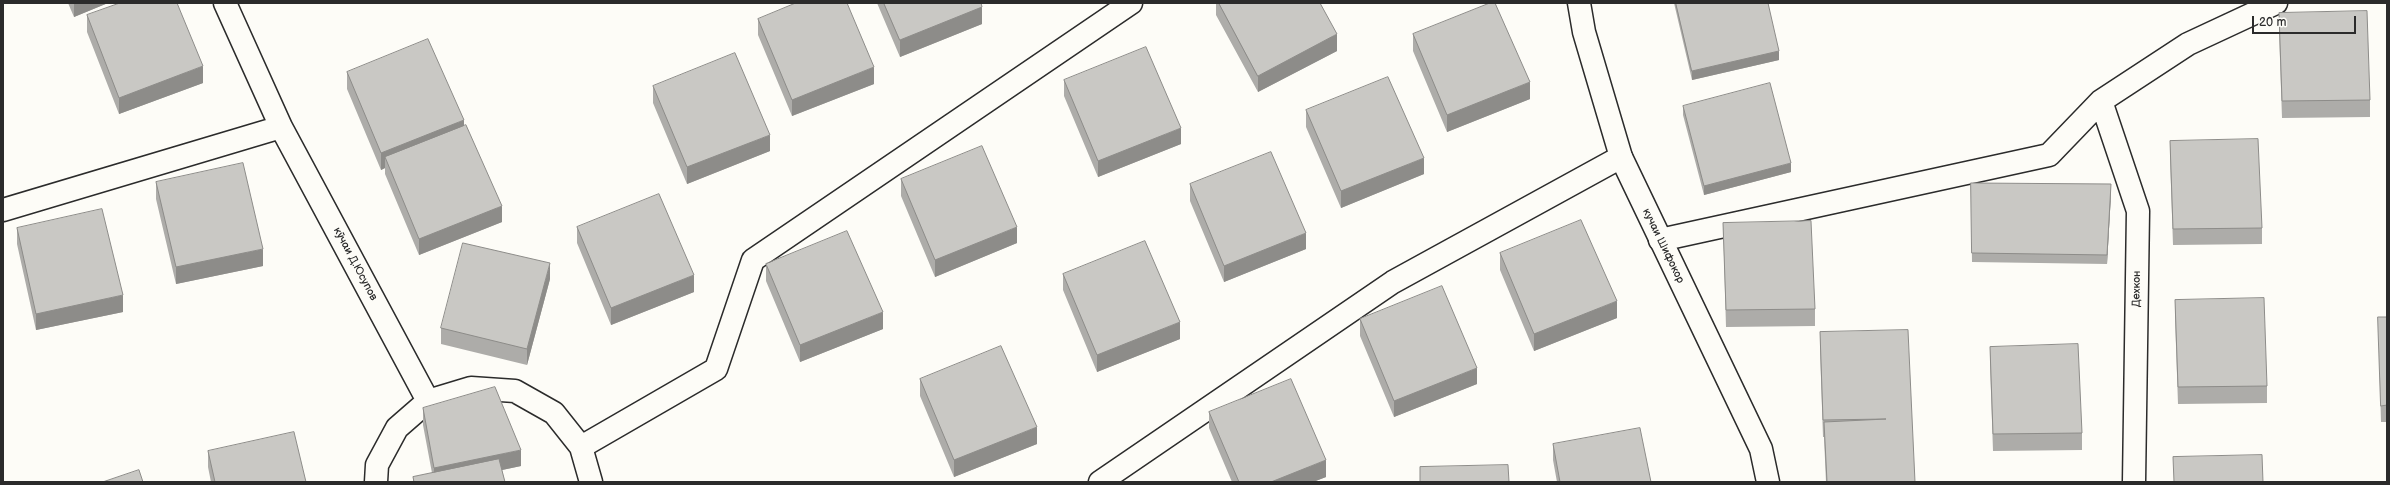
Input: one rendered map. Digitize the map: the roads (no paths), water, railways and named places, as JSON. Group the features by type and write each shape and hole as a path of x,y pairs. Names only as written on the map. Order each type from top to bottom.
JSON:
{"street":[{"name":"кӯчаи Д.Юсупов","path":"225,3 281,127 428,401"},
{"path":"581,447 716,369 754,260 1132,3"},
{"name":"кучаи Шифокор","path":"1579,3 1584,32 1621,157 1761,449 1768,482"},
{"path":"1660,240 2049,155 2101,101 2188,44 2276,3"},
{"name":"Дехкон","path":"2101,101 2138,211 2134,482"},
{"path":"3,210 281,127"},
{"path":"1100,482 1393,282 1621,157"},
{"path":"376,482 377,465 397,428 428,401 471,388 515,391 554,413 581,447 591,482"}]}
